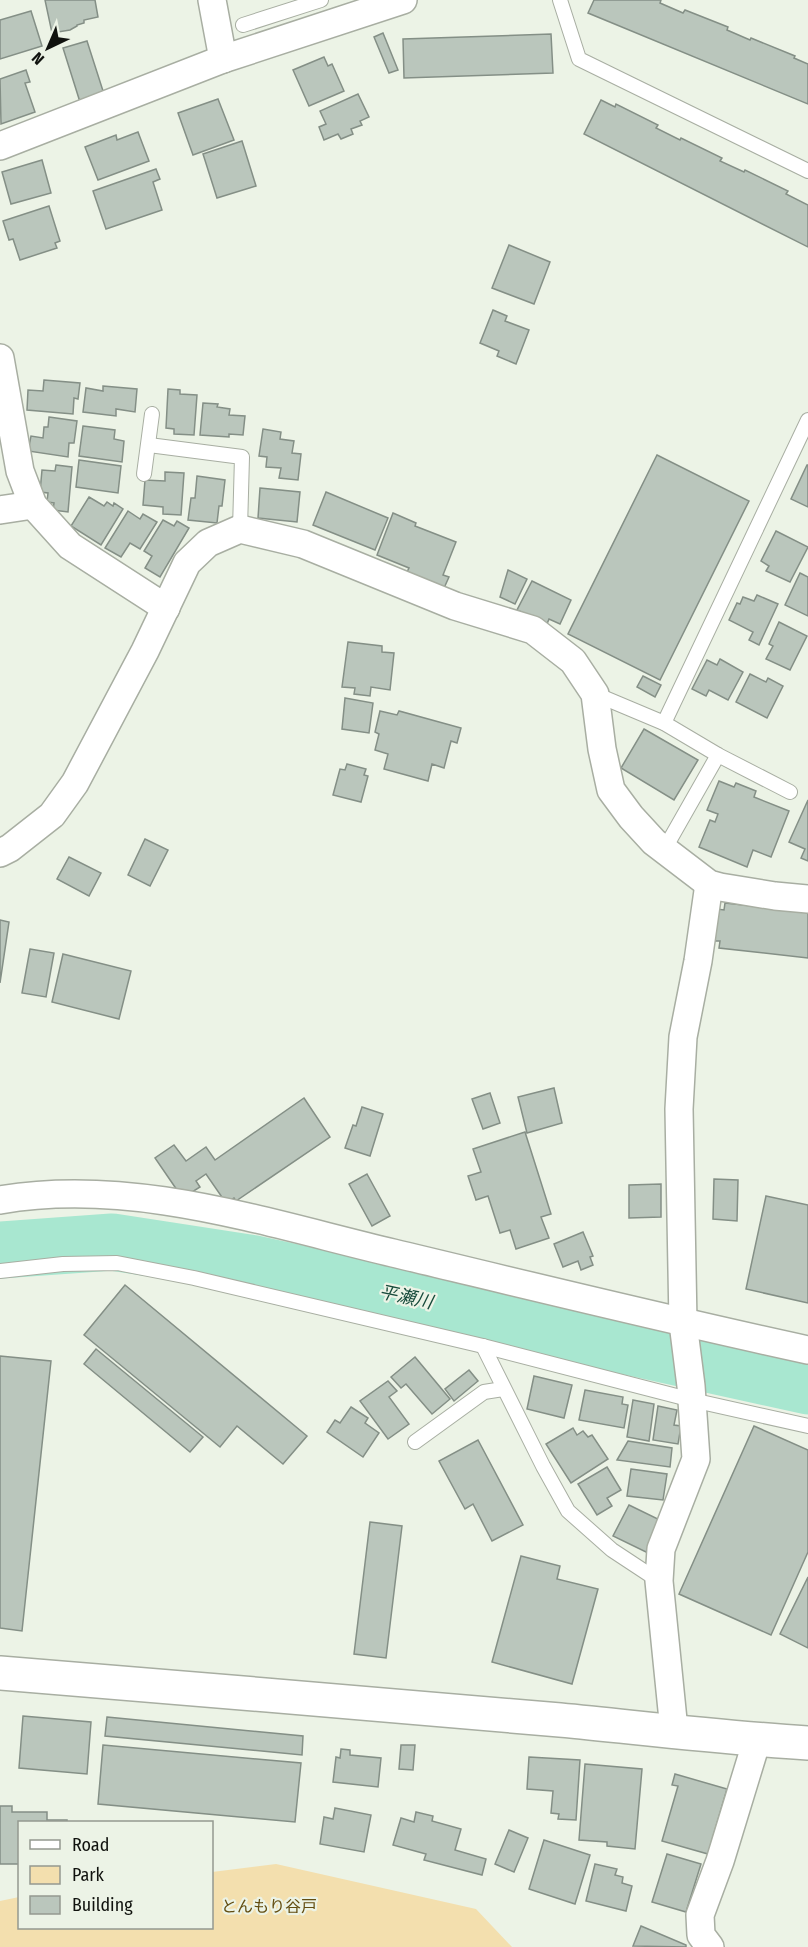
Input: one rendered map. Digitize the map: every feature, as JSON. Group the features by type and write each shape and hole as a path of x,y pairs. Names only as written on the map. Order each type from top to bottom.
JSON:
{"street":[{"path":"212,0 223,59"},
{"path":"0,146 223,59 403,0"},
{"path":"0,358 20,471 33,505 70,546 166,608"},
{"path":"0,510 33,505"},
{"path":"0,853 10,848 52,815 75,783 188,563 208,543 240,528 303,544 455,606 533,630 573,661 595,694 602,749 611,790 654,842 709,884 808,899"},
{"path":"674,1730 659,1581 661,1549 696,1459 684,1330 679,1109 682,1047 709,884"},
{"path":"0,1200 70,1194 132,1196 227,1214 684,1330 808,1350"},
{"path":"0,1673 808,1743"},
{"path":"710,1947 701,1935 700,1915 720,1861 757,1740"}],"lane":[{"path":"243,25 321,0"},
{"path":"560,0 579,60 808,171"},
{"path":"144,474 152,414"},
{"path":"664,723 808,420"},
{"path":"149,445 242,457 240,528"},
{"path":"595,694 664,723 790,792"},
{"path":"664,850 718,754"},
{"path":"0,1271 63,1264 117,1263 194,1278 691,1393 808,1425"},
{"path":"483,1346 503,1389 568,1511 612,1550 659,1581"},
{"path":"415,1442 484,1392 503,1389"}],"green space":[{"name":"とんもり谷戸","path":"276,1864 476,1909 512,1947 0,1947 0,1901 18,1897 18,1929 213,1929 213,1872"}],"building":[{"path":"45,0 95,0 98,17 84,20 84,23 70,30 52,33"},
{"path":"594,0 661,0 660,3 683,13 685,10 728,27 727,30 750,40 751,38 795,56 794,58 808,64 808,104 588,13"},
{"path":"31,11 42,46 0,59 0,20"},
{"path":"383,33 398,70 389,73 374,37"},
{"path":"551,34 553,73 404,78 403,39"},
{"path":"87,41 104,94 80,102 63,48"},
{"path":"324,57 328,66 332,64 344,91 309,106 293,70"},
{"path":"26,70 30,82 25,83 35,112 1,124 0,79"},
{"path":"358,94 369,117 360,121 362,125 351,129 353,134 341,139 338,134 324,140 319,127 326,124 320,111"},
{"path":"218,99 234,140 193,155 178,113"},
{"path":"601,100 615,107 616,104 658,125 656,128 722,158 720,161 744,172 745,170 788,191 786,194 808,205 808,247 584,134"},
{"path":"138,132 149,161 98,180 85,147 116,135 117,140"},
{"path":"242,141 256,186 217,198 203,154"},
{"path":"42,160 51,193 11,204 2,172"},
{"path":"156,169 160,179 153,182 162,210 106,229 93,191"},
{"path":"49,206 60,241 55,243 57,248 20,260 13,239 9,240 3,221"},
{"path":"509,245 550,262 534,304 492,288"},
{"path":"493,310 507,316 505,321 529,330 516,364 497,356 499,351 480,343"},
{"path":"44,380 80,383 78,399 74,398 73,414 27,410 28,390 43,391"},
{"path":"103,386 137,389 135,412 116,409 116,416 83,412 86,388 103,391"},
{"path":"168,389 180,390 180,394 197,395 194,435 174,434 174,429 166,428"},
{"path":"203,403 218,404 217,407 230,409 229,415 245,416 243,435 229,434 229,437 200,435"},
{"path":"49,417 77,421 74,443 69,443 68,457 28,451 31,436 43,438 44,427 48,427"},
{"path":"83,426 115,430 114,439 124,441 122,462 79,456"},
{"path":"263,429 281,432 280,439 294,441 292,453 301,454 298,480 279,478 281,468 266,467 267,457 259,456"},
{"path":"657,455 749,501 660,680 568,634"},
{"path":"79,460 121,466 118,493 76,487"},
{"path":"56,465 72,467 68,512 53,510 54,503 47,502 48,493 40,492 42,470 55,471"},
{"path":"808,465 808,507 791,499"},
{"path":"165,472 184,473 181,515 163,514 163,507 143,505 145,480 165,481"},
{"path":"197,476 225,480 222,506 219,506 217,523 188,520 191,498 195,498"},
{"path":"260,488 300,492 297,522 258,518"},
{"path":"326,492 388,518 375,550 313,525"},
{"path":"89,497 104,506 107,502 113,506 114,503 123,509 101,545 71,526"},
{"path":"128,511 140,519 143,514 157,522 140,549 130,543 121,557 105,548"},
{"path":"393,513 416,523 415,526 456,542 443,575 449,577 444,588 407,572 409,568 377,555"},
{"path":"163,520 174,526 177,521 189,528 160,577 145,568 152,556 144,551"},
{"path":"776,531 808,547 790,582 766,571 769,566 761,561"},
{"path":"508,570 527,579 515,604 500,597"},
{"path":"800,573 808,577 808,616 785,605"},
{"path":"532,581 571,600 560,624 549,619 547,624 517,610"},
{"path":"757,595 778,604 759,645 749,640 753,632 729,620 737,603 740,604 743,597 754,601"},
{"path":"779,622 807,636 790,670 766,659 773,646 769,644"},
{"path":"348,642 382,646 382,652 394,653 390,690 371,687 370,696 354,694 355,688 342,687"},
{"path":"720,659 743,672 728,700 709,690 706,696 692,689 707,660 717,665"},
{"path":"750,674 766,682 768,678 783,686 767,718 736,702"},
{"path":"643,676 661,685 655,697 637,687"},
{"path":"345,698 373,703 369,733 342,729"},
{"path":"380,711 397,715 399,711 461,728 457,743 451,741 444,768 432,764 428,781 384,769 388,754 375,750 379,734 375,732"},
{"path":"644,729 698,760 674,800 621,768"},
{"path":"347,764 366,769 364,775 368,776 361,802 333,795 340,769 345,770"},
{"path":"719,781 734,787 736,783 756,791 754,797 789,811 771,857 753,850 747,867 699,847 710,820 715,822 718,814 707,810"},
{"path":"808,800 808,861 801,858 805,849 789,842"},
{"path":"145,839 168,850 150,886 128,875"},
{"path":"69,857 101,873 89,896 57,879"},
{"path":"725,903 808,912 808,958 719,948 720,941 714,941 717,909 724,910"},
{"path":"0,920 9,922 0,983"},
{"path":"30,949 54,953 46,997 22,993"},
{"path":"63,954 131,971 119,1019 52,1002"},
{"path":"554,1088 562,1123 527,1133 518,1097"},
{"path":"490,1093 500,1123 483,1129 472,1099"},
{"path":"304,1098 330,1137 236,1201 234,1198 226,1203 206,1174 196,1181 200,1187 189,1194 177,1190 155,1158 174,1145 186,1161 206,1147 215,1160"},
{"path":"362,1107 383,1114 370,1156 345,1148"},
{"path":"525,1132 551,1214 541,1217 549,1238 516,1249 510,1230 500,1233 488,1196 476,1200 468,1176 481,1172 473,1149"},
{"path":"367,1174 390,1216 372,1226 349,1184"},
{"path":"714,1179 738,1180 737,1221 713,1219"},
{"path":"661,1184 661,1217 629,1218 629,1185"},
{"path":"766,1196 808,1205 808,1303 746,1289"},
{"path":"583,1232 593,1256 590,1257 593,1265 581,1270 578,1261 563,1267 554,1244"},
{"path":"125,1285 307,1436 283,1464 237,1426 220,1447 84,1335"},
{"path":"96,1349 203,1437 190,1452 84,1364"},
{"path":"0,1356 51,1361 22,1631 0,1628"},
{"path":"415,1357 450,1399 432,1414 406,1384 401,1388 391,1377"},
{"path":"469,1370 478,1381 454,1401 445,1389"},
{"path":"534,1376 572,1385 564,1418 527,1409"},
{"path":"388,1381 397,1391 389,1397 409,1424 388,1439 360,1401"},
{"path":"585,1390 623,1397 622,1404 628,1405 624,1428 579,1420"},
{"path":"633,1400 654,1404 649,1441 627,1437"},
{"path":"658,1406 677,1410 674,1425 681,1426 678,1444 653,1440"},
{"path":"351,1407 368,1418 365,1423 379,1433 363,1457 327,1432 335,1420 340,1423"},
{"path":"754,1426 808,1450 808,1552 771,1635 679,1594"},
{"path":"573,1428 577,1435 583,1431 588,1437 592,1435 608,1459 571,1483 546,1444"},
{"path":"478,1440 523,1525 492,1541 473,1504 465,1509 439,1461"},
{"path":"628,1441 672,1448 670,1467 617,1460"},
{"path":"607,1467 621,1490 607,1498 612,1506 597,1515 578,1484"},
{"path":"631,1469 667,1474 663,1500 627,1496"},
{"path":"629,1505 662,1521 646,1552 613,1536"},
{"path":"370,1522 402,1526 386,1658 354,1654"},
{"path":"521,1556 560,1566 557,1579 598,1589 572,1684 492,1662"},
{"path":"808,1577 808,1648 780,1634"},
{"path":"23,1716 91,1722 87,1774 19,1768"},
{"path":"107,1717 303,1736 302,1755 105,1736"},
{"path":"103,1745 301,1763 295,1822 98,1804"},
{"path":"401,1745 415,1745 413,1770 399,1769"},
{"path":"341,1749 350,1750 350,1755 381,1758 378,1787 333,1782 336,1757 340,1758"},
{"path":"529,1757 580,1760 576,1820 558,1819 559,1814 551,1813 553,1791 527,1789"},
{"path":"585,1764 642,1769 635,1849 607,1846 607,1842 579,1840"},
{"path":"675,1774 727,1789 708,1854 662,1841 678,1786 672,1785"},
{"path":"0,1806 12,1806 12,1812 47,1812 47,1820 67,1820 18,1821 18,1864 0,1864"},
{"path":"335,1808 371,1815 364,1852 320,1844 324,1817 333,1819"},
{"path":"416,1812 433,1816 432,1821 461,1829 455,1850 486,1859 482,1875 424,1860 426,1854 393,1845 401,1818 414,1822"},
{"path":"509,1830 528,1838 514,1872 495,1864"},
{"path":"544,1840 590,1855 575,1904 529,1889"},
{"path":"667,1854 701,1864 686,1912 652,1902"},
{"path":"595,1864 617,1869 615,1875 623,1877 622,1883 632,1886 626,1911 586,1901"},
{"path":"641,1926 686,1945 686,1947 633,1946"}],"waterway":[{"name":"平瀬川","path":"0,1250 112,1242 255,1264 808,1386"}]}
